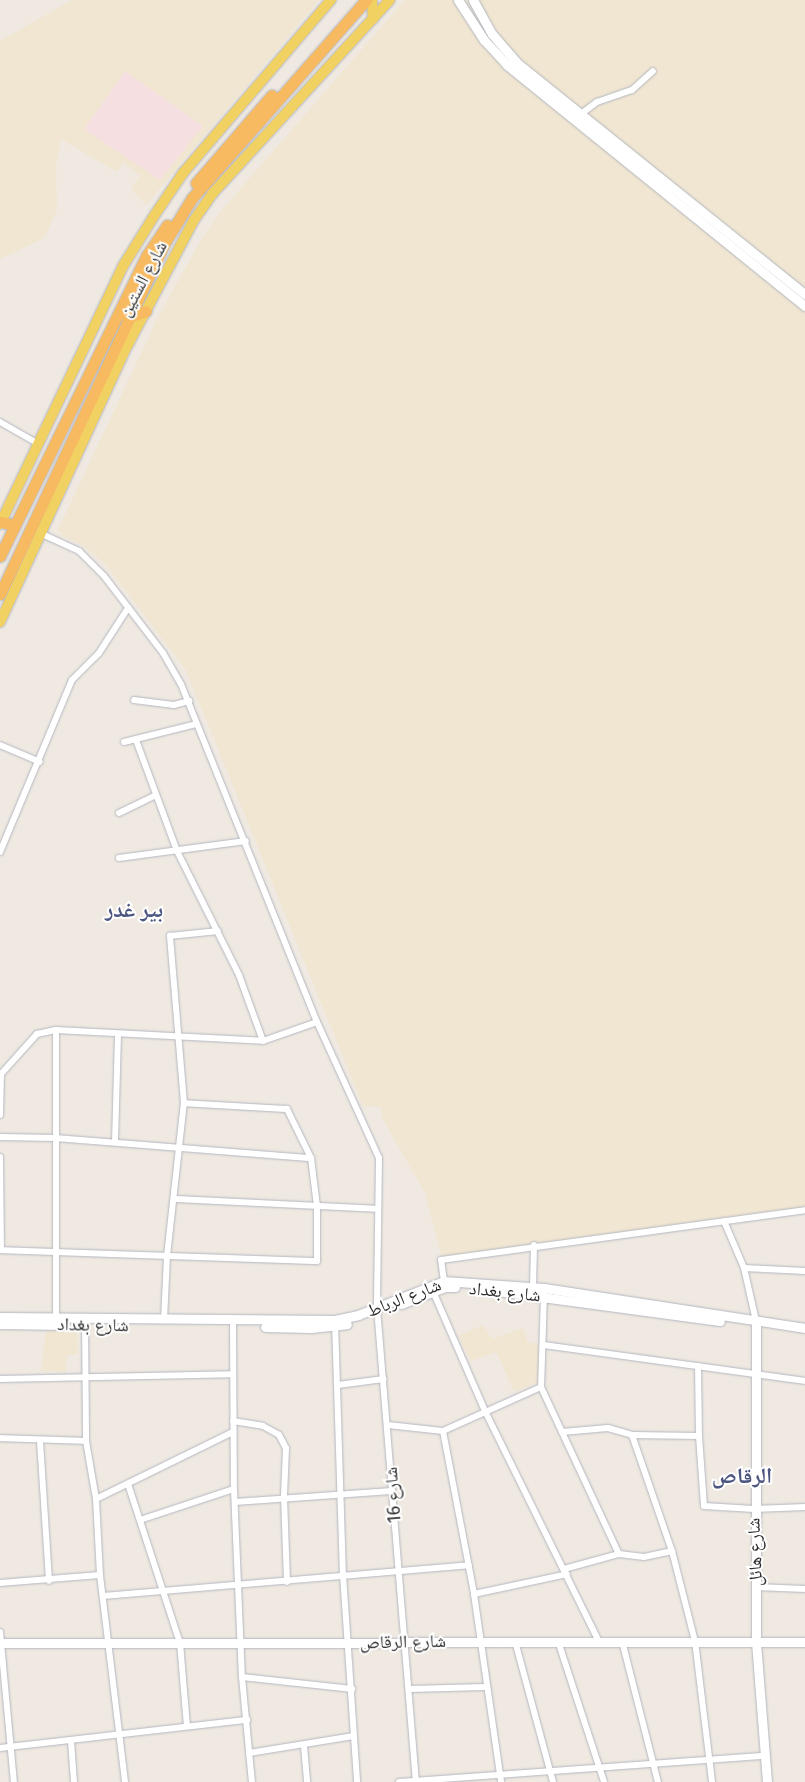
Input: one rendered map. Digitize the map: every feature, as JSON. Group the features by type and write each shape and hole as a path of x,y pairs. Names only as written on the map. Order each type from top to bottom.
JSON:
{"highway":[{"name":"شارع الستين","path":"0,556 147,255 226,144 357,0"},
{"name":"شارع الستين","path":"0,594 127,318 190,196 366,0"},
{"path":"127,318 146,311"},
{"path":"0,523 14,525"},
{"path":"24,541 35,547"}],"main road":[{"name":"شارع الستين","path":"0,523 36,444 123,266 165,198 331,0"},
{"path":"372,0 372,20"},
{"name":"شارع الستين","path":"0,622 146,311 194,220 212,194 390,0"}],"street":[{"path":"458,0 484,40 544,97 805,294"},
{"path":"473,0 492,34 516,62 582,114 690,209"},
{"path":"484,40 492,34"},
{"path":"582,114 597,102 632,90 653,71"},
{"path":"702,218 805,306"},
{"path":"0,422 36,444"},
{"name":"شارع 16","path":"42,534 79,551 104,576 162,653 189,701 196,724 246,841 317,1022 379,1158 378,1311 416,1781"},
{"path":"0,852 40,762 72,680 99,653 128,608"},
{"path":"134,700 174,705 189,701"},
{"path":"124,742 196,724"},
{"path":"136,740 177,850 239,975 263,1042"},
{"path":"0,745 40,762"},
{"path":"119,813 156,795"},
{"path":"119,858 246,841"},
{"path":"164,1320 167,1256 184,1103 181,1037 170,936 218,931"},
{"path":"0,1115 0,1074 37,1034 56,1030 263,1042 317,1022"},
{"path":"56,1030 56,1318"},
{"path":"114,1142 118,1035"},
{"path":"0,1157 1,1250 57,1250 316,1261 317,1206 311,1158 287,1109 184,1103"},
{"path":"0,1137 55,1138 311,1158"},
{"path":"174,1199 378,1209"},
{"path":"444,1281 441,1260 534,1245 805,1210"},
{"path":"724,1221 744,1268 756,1324 805,1328"},
{"path":"533,1287 534,1245"},
{"path":"744,1268 805,1272"},
{"name":"شارع الرباط","path":"432,1288 444,1281 533,1287 544,1292"},
{"name":"شارع بغداد","path":"335,1324 378,1311 432,1288 445,1287 544,1292 805,1333"},
{"path":"432,1288 485,1411 566,1571 598,1640"},
{"path":"544,1292 541,1386 619,1554"},
{"path":"0,1316 56,1318 85,1322 164,1320 335,1324 343,1495 343,1575 357,1782"},
{"path":"85,1322 86,1441 96,1499 100,1575 125,1782"},
{"name":"شارع بغداد","path":"0,1324 85,1322 233,1323"},
{"path":"233,1323 234,1489 238,1586 242,1677 252,1782"},
{"name":"شارع هائل","path":"756,1324 754,1509 756,1642 767,1782"},
{"path":"543,1346 805,1381"},
{"path":"698,1366 698,1436 704,1506 754,1509 805,1507"},
{"path":"0,1378 232,1374"},
{"path":"338,1385 384,1379"},
{"path":"388,1425 443,1431 541,1386"},
{"path":"233,1421 263,1426 279,1435 286,1448 284,1496 287,1582"},
{"path":"562,1432 608,1428 632,1435 698,1436"},
{"path":"443,1431 474,1594 485,1687 501,1779"},
{"path":"96,1499 233,1432"},
{"path":"632,1435 672,1551 695,1640 712,1782"},
{"path":"0,1438 40,1441 86,1441"},
{"path":"40,1441 50,1581"},
{"path":"128,1484 166,1590 180,1643 187,1726"},
{"path":"140,1520 234,1489"},
{"path":"235,1502 284,1496 343,1495 392,1491"},
{"path":"474,1594 566,1571 619,1554 644,1557 672,1551"},
{"path":"103,1596 287,1582 398,1569 469,1565"},
{"path":"0,1583 50,1581 100,1575"},
{"path":"756,1587 805,1589"},
{"path":"0,1632 14,1782"},
{"path":"558,1640 604,1782"},
{"name":"شارع الرقاص","path":"1,1644 558,1640 805,1642"},
{"path":"516,1641 553,1782"},
{"path":"622,1641 658,1782"},
{"path":"242,1677 352,1689"},
{"path":"410,1690 485,1687"},
{"path":"0,1748 247,1720"},
{"path":"249,1753 304,1746 354,1736"},
{"path":"71,1741 74,1782"},
{"path":"304,1746 307,1782"},
{"path":"399,1782 501,1779 600,1766 765,1756"}],"shaded area":[{"path":"72,0 319,0 146,205 131,189 140,176 124,163 117,172 61,139 56,167 57,210 44,238 0,259 0,41"},
{"path":"405,0 805,0 805,1207 442,1257 425,1193 381,1116 381,1107 363,1106 186,670 106,565 85,547 63,536 58,530 159,315 200,242 221,211"},
{"path":"125,71 203,126 160,180 84,129"},
{"path":"483,1325 492,1339 523,1328 528,1342 543,1345 542,1381 514,1391 496,1352 471,1361 458,1336"},
{"path":"77,1330 78,1354 67,1355 66,1372 41,1371 46,1331"}],"district":[{"name":"بير غدر","path":"134,910"},
{"name":"الرقاص","path":"742,1476"}]}
